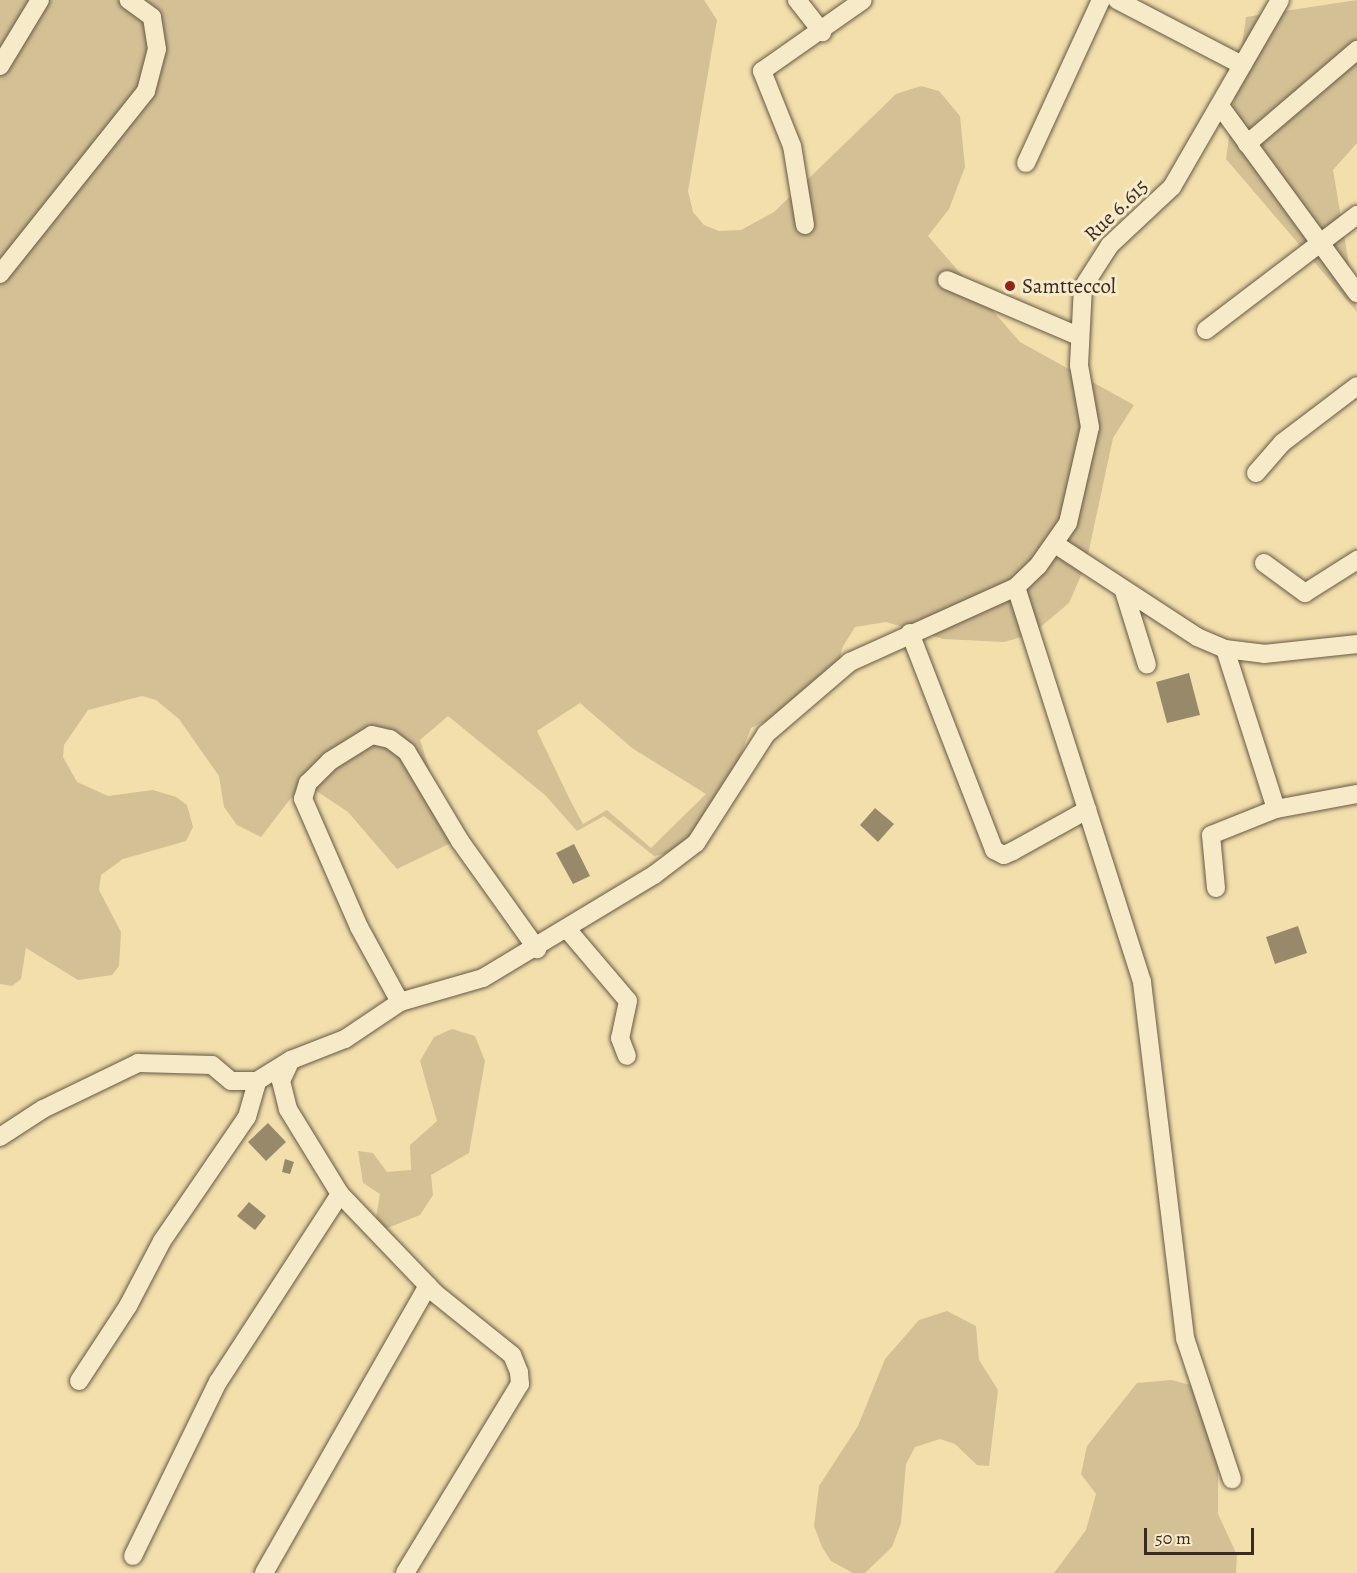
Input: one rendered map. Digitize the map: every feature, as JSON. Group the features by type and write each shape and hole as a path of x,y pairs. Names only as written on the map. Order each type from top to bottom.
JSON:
{"street":[{"path":"0,66 40,0"},
{"path":"0,274 147,91 157,49 152,17 129,0"},
{"path":"797,0 822,32"},
{"path":"804,225 792,146 762,71 822,32 863,0"},
{"path":"1026,163 1101,0"},
{"path":"1117,0 1242,65"},
{"name":"Rue 6.615","path":"1016,588 1055,544 1068,522 1090,428 1078,336 1083,287 1092,265 1172,187 1280,0"},
{"path":"1247,144 1357,50"},
{"path":"1220,106 1318,245 1357,293"},
{"path":"1206,330 1357,215"},
{"path":"946,280 1078,336"},
{"path":"1256,472 1289,436 1357,386"},
{"path":"1055,544 1124,591 1225,649 1264,654 1357,644"},
{"path":"1264,563 1305,593 1357,560"},
{"path":"0,1137 43,1109 138,1063 180,1060 212,1065 231,1081 257,1081 291,1060 345,1039 400,1002 483,978 537,949 696,843 759,744 781,719 861,654 1016,588 1144,992 1158,1154 1185,1338 1232,1479"},
{"path":"1124,591 1147,665"},
{"path":"910,633 994,850 1004,855 1013,852 1087,810"},
{"path":"1225,649 1276,809"},
{"path":"400,1002 359,927 303,799 308,783 330,760 372,735 390,739 407,752 460,841 537,949"},
{"path":"1216,888 1211,835 1276,809 1357,794"},
{"path":"567,929 628,1001 620,1038 627,1056"},
{"path":"291,1060 281,1081 288,1109 340,1194 428,1285 512,1355 520,1384 405,1573"},
{"path":"79,1381 128,1306 162,1240 247,1117 257,1081"},
{"path":"133,1556 218,1382 340,1194"},
{"path":"264,1573 428,1285"}],"shaded area":[{"path":"0,0 704,0 717,20 688,191 693,212 704,225 719,231 741,230 774,212 896,94 921,86 939,91 960,116 965,167 949,209 928,236 1020,342 1134,405 1113,438 1086,564 1069,603 1032,634 1004,642 943,639 886,622 855,627 842,648 838,669 789,710 751,728 716,819 670,853 654,856 604,816 577,831 545,795 448,716 420,740 453,842 397,869 348,812 315,790 291,798 261,837 237,825 224,807 219,776 179,719 156,700 142,696 88,710 64,745 63,757 77,782 108,796 153,790 176,797 187,805 193,827 186,841 123,859 101,875 99,890 121,932 119,966 112,975 78,980 26,948 21,979 12,986 0,984","holes":["580,703 632,748 706,794 651,848 607,810 583,824 537,731"]},
{"path":"1357,0 1357,143 1333,170 1357,312 1226,159 1246,17"},
{"path":"452,1029 475,1036 485,1061 469,1153 431,1175 433,1195 420,1215 385,1229 375,1223 380,1194 363,1183 358,1151 373,1153 387,1172 411,1170 410,1145 437,1121 420,1061 434,1037"},
{"path":"947,1311 976,1326 979,1360 998,1390 989,1466 977,1465 955,1444 940,1439 915,1447 906,1464 901,1523 892,1547 865,1573 853,1573 831,1561 822,1547 814,1526 819,1486 858,1426 885,1359 919,1320"},
{"path":"1172,1380 1201,1388 1218,1467 1218,1514 1237,1555 1236,1573 1054,1573 1086,1530 1096,1494 1081,1474 1087,1446 1137,1383"}],"building":[{"path":"1189,673 1200,715 1167,723 1156,682"},
{"path":"875,808 894,824 878,842 860,825"},
{"path":"574,844 590,876 573,884 556,853"},
{"path":"1298,926 1307,953 1275,964 1266,937"},
{"path":"268,1123 286,1142 266,1161 248,1142"},
{"path":"285,1159 294,1162 290,1174 282,1172"},
{"path":"249,1202 266,1216 255,1230 237,1216"}],"place":[{"name":"Samtteccol","path":"1010,286"}]}
